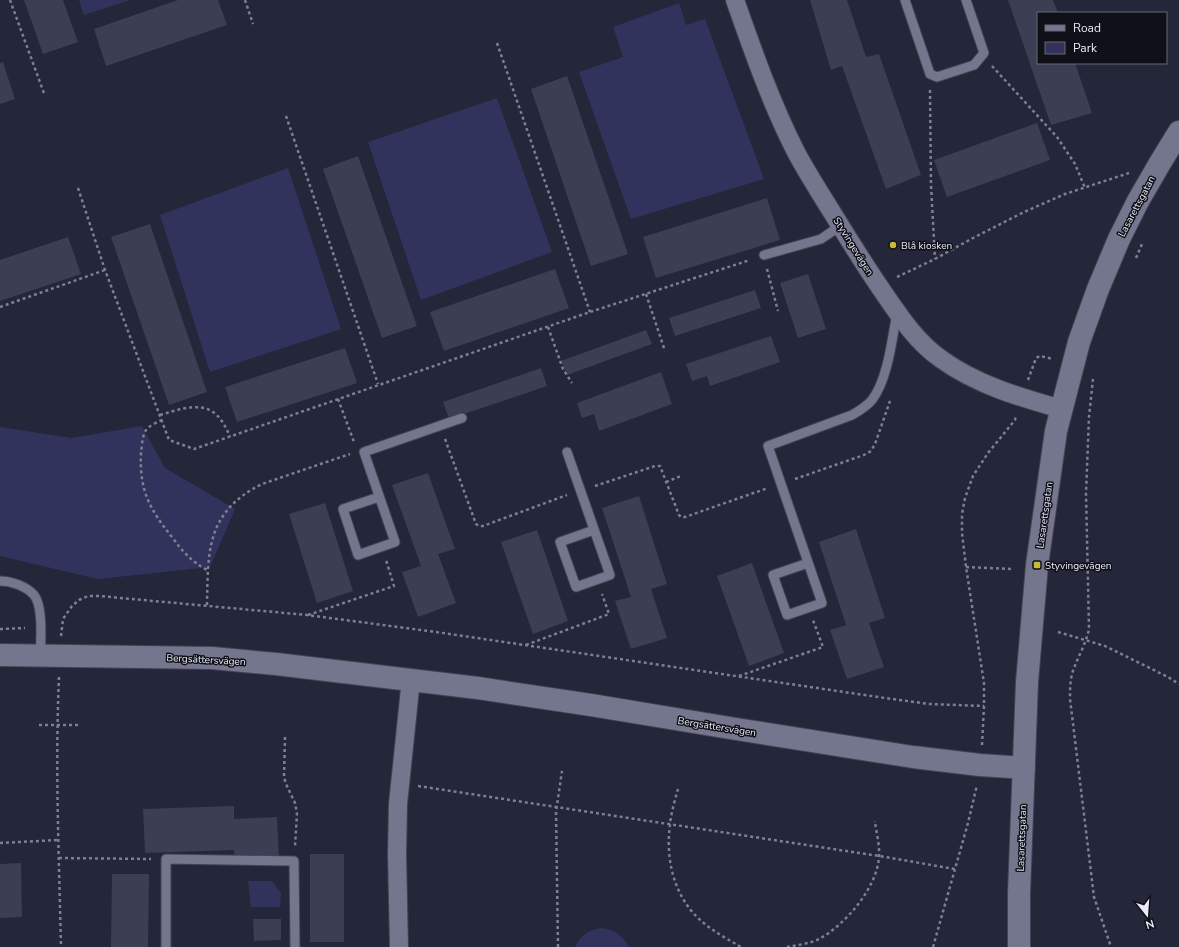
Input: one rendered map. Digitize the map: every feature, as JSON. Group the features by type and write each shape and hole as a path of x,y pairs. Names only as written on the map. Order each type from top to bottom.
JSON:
{"street":[{"name":"Styvingevägen","path":"735,0 757,60 796,153 860,259 897,312 920,341 941,359 968,375 1021,398 1061,409"},
{"name":"Lasarettsgatan","path":"1019,947 1019,893 1027,682 1037,565 1056,431 1078,342 1098,289 1119,239 1138,201 1179,132"},
{"name":"Bergsättersvägen","path":"0,656 212,658 276,664 411,679 576,702 913,757 980,765 1024,768"},
{"path":"399,947 397,854 398,804 411,679"}],"lane":[{"path":"905,0 930,74 937,77 974,65 984,53 966,0"},
{"path":"764,255 821,239 840,226"},
{"path":"808,563 773,575 787,615 822,603 768,446 852,415 861,410 871,401 879,389 886,368 897,312"},
{"path":"379,497 343,509 358,555 395,542 364,452 462,418"},
{"path":"567,452 610,575 576,587 560,542 594,530"},
{"path":"0,581 9,581 24,588 34,595 38,605 40,617 40,656"},
{"path":"166,947 166,859 294,861 295,947"}],"path":[{"path":"10,0 45,96"},
{"path":"245,0 253,24"},
{"path":"497,43 590,312"},
{"path":"981,56 996,70 1057,137 1075,164 1086,188"},
{"path":"930,74 931,185 935,259"},
{"path":"286,116 378,384"},
{"path":"879,286 935,259 1024,212 1065,194 1160,163"},
{"path":"78,188 105,270 169,440 194,449 548,326 764,255 778,311"},
{"path":"1135,261 1144,240"},
{"path":"0,307 105,270"},
{"path":"646,294 665,351"},
{"path":"548,326 563,369 572,384"},
{"path":"933,947 976,790 983,736 984,683 966,567 962,533 962,514 965,498 973,476 988,453 1014,420 1036,358 1040,356 1094,372 1089,417 1086,485 1089,629 1074,668 1070,683 1070,699 1094,897 1112,947"},
{"path":"338,398 355,446"},
{"path":"440,426 476,524 479,526 483,526 581,490 654,466 660,466 679,515 681,517 685,517 872,451 876,444 891,400"},
{"path":"160,416 181,409 194,407 207,408 216,414 223,422 230,437"},
{"path":"162,420 146,429 142,441 141,463 148,503 158,520 181,550 195,564 208,570"},
{"path":"207,605 208,570 212,536 217,524 239,498 262,484 357,452 364,452"},
{"path":"666,482 681,476"},
{"path":"307,615 394,586 381,547"},
{"path":"966,567 1014,569"},
{"path":"524,645 609,614 597,580"},
{"path":"738,676 823,647 809,608"},
{"path":"1058,632 1105,646 1168,677 1179,684"},
{"path":"39,725 81,725"},
{"path":"285,737 284,777 295,803 297,814 294,861"},
{"path":"558,947 556,807 562,771"},
{"path":"400,783 879,856 955,869"},
{"path":"678,789 670,824 669,846 672,870 678,889 688,908 704,923 741,947"},
{"path":"787,947 818,940 845,920 859,904 870,886 878,868 879,856 875,821"},
{"path":"0,843 58,840"},
{"path":"59,858 166,859"}],"green space":[{"path":"79,0 130,0 84,15"},
{"path":"679,3 686,25 705,19 764,179 631,219 579,72 623,57 613,27"},
{"path":"497,98 552,252 421,300 368,142"},
{"path":"288,168 341,329 210,372 160,215"},
{"path":"142,426 165,468 235,509 210,567 98,579 0,556 0,427 71,438"},
{"path":"248,881 272,881 281,893 280,907 251,907"},
{"path":"600,928 618,933 629,947 575,947 585,934"}],"building":[{"path":"24,0 63,0 78,42 43,54"},
{"path":"178,0 218,0 227,25 106,66 94,29"},
{"path":"810,0 847,0 866,57 879,54 921,175 886,189 842,66 831,70"},
{"path":"1008,0 1053,0 1058,12 1037,12 1037,64 1075,64 1092,113 1051,125"},
{"path":"3,62 15,99 0,104 0,63"},
{"path":"567,76 628,254 591,266 531,89"},
{"path":"1037,123 1050,160 947,197 934,160"},
{"path":"358,156 417,326 382,338 323,169"},
{"path":"767,198 780,240 656,278 643,237"},
{"path":"150,224 207,392 169,405 111,237"},
{"path":"68,237 81,274 0,301 0,260"},
{"path":"555,269 569,308 444,351 430,312"},
{"path":"808,274 826,329 798,338 780,283"},
{"path":"755,290 761,308 675,336 669,318"},
{"path":"646,330 652,344 567,375 561,361"},
{"path":"771,336 780,362 710,386 707,376 692,381 686,364"},
{"path":"345,348 357,383 237,422 225,387"},
{"path":"541,368 547,386 449,419 443,402"},
{"path":"661,372 672,404 599,431 594,414 582,418 577,403"},
{"path":"428,473 455,549 438,554 456,603 418,617 402,572 421,566 392,485"},
{"path":"639,496 667,584 651,589 667,638 631,649 615,601 631,597 602,508"},
{"path":"325,503 353,591 317,603 289,514"},
{"path":"856,529 885,618 869,623 884,667 847,679 830,630 846,625 819,542"},
{"path":"537,530 568,621 533,634 501,542"},
{"path":"752,563 784,653 749,666 717,576"},
{"path":"234,806 234,819 277,817 279,858 235,859 234,850 145,853 143,809"},
{"path":"310,854 344,854 344,942 310,942"},
{"path":"21,863 22,917 0,918 0,864"},
{"path":"112,874 149,874 148,947 111,947"},
{"path":"253,919 281,919 281,940 254,941"}],"place":[{"name":"Blå kiosken","path":"893,245"},
{"name":"Styvingevägen","path":"1037,565"}]}
